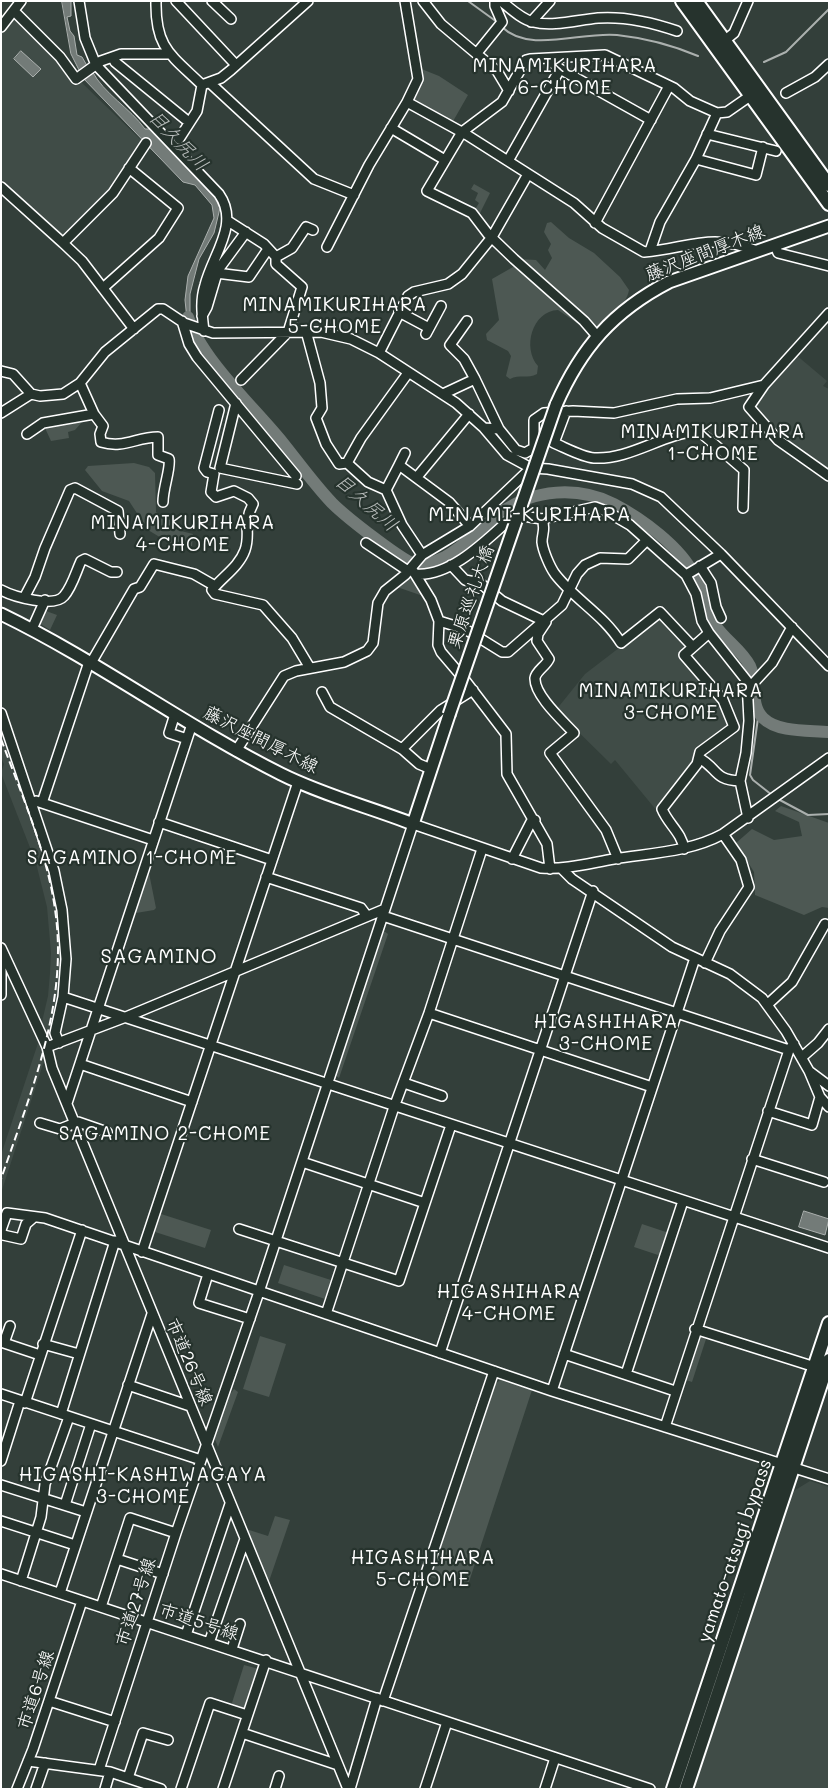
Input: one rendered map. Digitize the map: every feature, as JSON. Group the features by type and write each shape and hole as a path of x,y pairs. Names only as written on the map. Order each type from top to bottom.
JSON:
{"highway":[{"path":"682,1 829,204"},
{"path":"696,1 829,185"},
{"name":"yamato-atsugi bypass","path":"686,1789 788,1466 829,1323"},
{"name":"yamato-atsugi bypass","path":"673,1789 788,1466 829,1360"}],"main road":[{"name":"藤沢座間厚木線","path":"561,408 573,368 597,336 619,314 648,293 669,282 829,226"},
{"name":"栗原巡礼大橋","path":"431,769 561,408"},
{"name":"藤沢座間厚木線","path":"1,614 32,629 236,751 298,782 413,824"},
{"path":"413,824 431,769"}],"street":[{"path":"1,27 21,1"},
{"path":"79,1 94,67 176,141 219,194 228,209 228,221 205,284 202,298 203,330"},
{"path":"156,1 156,23 163,47 170,54 282,147 314,179 354,195"},
{"path":"176,1 236,65"},
{"path":"212,1 231,19"},
{"path":"176,141 197,111 206,84 221,78 308,1"},
{"path":"328,248 354,195 418,79 405,1"},
{"path":"422,1 441,24 498,71 509,91"},
{"path":"477,53 502,20 495,1"},
{"path":"500,1 531,22 551,23 602,18 632,19 646,20 678,31"},
{"path":"531,22 550,1"},
{"path":"724,41 734,33 748,1"},
{"path":"14,11 60,57 76,79 82,77 94,67 121,54 170,54"},
{"path":"597,336 584,321 492,237 472,213 426,191 462,132 502,102 526,60 606,55 669,86 690,101 717,113 728,112 750,96"},
{"path":"113,57 114,62 185,119"},
{"path":"548,59 560,69 651,120"},
{"path":"786,93 815,77 829,64"},
{"path":"508,161 560,69"},
{"path":"595,223 669,86"},
{"path":"407,102 462,132 508,161 574,203 595,223 644,252 702,241 742,245 757,251"},
{"path":"650,252 660,222 696,159 717,113"},
{"path":"390,128 445,160"},
{"path":"707,134 776,151"},
{"path":"63,243 113,193 146,143"},
{"path":"696,159 756,175 763,147"},
{"path":"103,288 159,238 178,208 128,168"},
{"path":"379,353 410,294 442,286 455,280 492,237 528,174"},
{"path":"1,187 82,261 134,329"},
{"path":"228,221 246,232 276,256 276,264 300,282 302,287 288,332 241,380"},
{"path":"276,256 292,248 306,227 312,230"},
{"path":"202,316 207,307 216,273 246,232"},
{"path":"775,245 778,252 829,266"},
{"path":"216,273 249,277 268,249"},
{"path":"399,312 428,331 441,306"},
{"path":"1,372 13,374 31,394 40,396 63,394 80,383 105,352 158,309 203,330 222,334 306,331 351,339 379,353 443,394 484,428 507,455 531,468 582,475 642,488 672,506 829,666"},
{"path":"829,313 764,385 749,407 778,440 829,476"},
{"path":"467,321 450,345 464,359 499,429 507,436 516,450 526,454 531,452 535,444 532,425 537,416 561,408 614,412 677,399 710,398 764,385"},
{"path":"183,322 189,344 197,357 236,403 297,480 220,468 236,403"},
{"path":"306,331 320,383 322,408 316,418 326,444 339,464 347,463 368,482 386,490 402,525 421,556"},
{"path":"347,463 361,438 408,373"},
{"path":"443,394 475,379"},
{"path":"80,383 94,414 103,426 100,434 101,442 114,446 125,445 144,437 158,437 158,455 169,460 170,466 164,480 163,502"},
{"path":"1,413 31,394"},
{"path":"561,408 554,443 593,458 632,451 683,432 699,431 744,470 743,508"},
{"path":"219,410 204,468 207,472 214,474 211,492 216,497 234,491 248,498 253,504 246,521 245,552 240,561 212,590 215,594 263,605 292,638 310,668"},
{"path":"27,434 43,423 94,414"},
{"path":"417,477 437,450 469,414"},
{"path":"484,428 499,429"},
{"path":"495,441 507,436"},
{"path":"386,490 405,454"},
{"path":"399,465 448,502 470,526"},
{"path":"236,751 284,676 310,668 344,662 367,651 374,639 380,597 410,571 421,556 470,526 531,468"},
{"path":"24,598 35,577 45,548 70,490 75,488 118,511 120,534"},
{"path":"410,571 432,574 451,565 478,548 519,511 530,517 542,520 595,507 623,520 686,575 696,594 702,621 709,634 745,677 748,688 749,721 746,753 740,781 748,818"},
{"path":"542,520 545,528 542,542 550,564 569,589 613,629 621,643 660,612 693,647"},
{"path":"440,621 465,629 505,653 510,651 529,632 562,605 580,569 600,558 628,560 646,540"},
{"path":"366,543 410,571 431,600 440,621 438,645 441,652 506,734 507,774 547,844 550,869"},
{"path":"686,575 721,554"},
{"path":"1,590 24,598 56,601 63,597 81,561 85,559 111,572 117,572"},
{"path":"42,803 90,663 134,589 140,587 154,564 194,574 215,586"},
{"path":"451,565 465,580 480,583 502,601 545,620"},
{"path":"700,566 711,583 716,607 721,618"},
{"path":"32,629 45,600"},
{"path":"545,620 546,622 538,634 537,641 549,659 537,674 536,681 543,699 574,733 550,752 606,830 618,858"},
{"path":"748,688 775,657 792,627"},
{"path":"684,848 683,840 667,821 662,809 696,764 700,752 734,727 723,700 684,656 709,634"},
{"path":"402,749 431,718 473,690"},
{"path":"322,692 330,707 402,749 419,764 431,769"},
{"path":"1,713 54,871 62,910 66,959 63,997 55,1033 59,1042"},
{"path":"175,714 169,733 187,739"},
{"path":"67,1103 192,724"},
{"path":"699,758 708,763 720,777 740,781"},
{"path":"413,824 533,867 561,868 684,848 723,834 748,818 829,758"},
{"path":"142,1252 298,782"},
{"path":"31,800 153,840"},
{"path":"512,859 531,822 535,820"},
{"path":"159,822 272,860"},
{"name":"市道27号線","path":"100,1770 176,1533 250,1319 413,824"},
{"path":"706,963 720,931 749,887 741,860 723,834"},
{"path":"326,1314 368,1184 429,1013 482,849"},
{"path":"561,868 572,879 593,891 656,937 738,979 768,1004 791,1047 802,1057 820,1097 829,1107"},
{"path":"266,876 362,908 367,916"},
{"path":"440,1353 593,891"},
{"path":"47,1047 126,1017 367,916 384,912 452,939 676,1013 791,1047"},
{"path":"768,1004 792,982 825,924"},
{"name":"市道26号線","path":"1,948 47,1047 52,1068 152,1314 349,1789"},
{"path":"1,958 2,994 19,986"},
{"path":"552,1391 694,958"},
{"path":"63,997 829,1248"},
{"path":"429,1013 652,1088"},
{"path":"802,1057 818,1043 829,1029"},
{"path":"664,1427 695,1329 791,1047"},
{"path":"80,1064 192,1102"},
{"path":"809,1071 829,1086"},
{"path":"404,1083 442,1096"},
{"path":"768,1111 812,1125 820,1097"},
{"path":"40,1123 60,1129 78,1122 107,1132"},
{"path":"239,1229 399,1281 451,1125"},
{"path":"752,1159 824,1182"},
{"path":"302,1162 425,1203"},
{"path":"626,1374 683,1201"},
{"path":"34,1217 26,1224 21,1239 3,1235 1,1231 7,1213 34,1217 82,1230 494,1372 829,1479"},
{"path":"1,1461 44,1344 82,1230"},
{"path":"21,1580 37,1533 43,1498 79,1354 115,1241"},
{"path":"208,1274 199,1303 250,1319"},
{"path":"60,1593 152,1314"},
{"path":"10,1326 4,1343 40,1355"},
{"path":"695,1329 815,1367"},
{"path":"44,1344 79,1354"},
{"path":"564,1354 675,1391"},
{"path":"349,1789 494,1372"},
{"path":"128,1385 190,1406"},
{"path":"1,1394 202,1460"},
{"path":"65,1505 91,1424"},
{"path":"1,1485 86,1512"},
{"path":"186,1635 230,1504"},
{"path":"101,1607 130,1518 176,1533"},
{"path":"1,1521 75,1545"},
{"path":"209,1642 245,1539"},
{"path":"117,1559 163,1574"},
{"name":"市道5号線","path":"1,1574 266,1660 380,1700 650,1789"},
{"name":"市道6号線","path":"17,1789 82,1601"},
{"path":"232,1650 240,1624"},
{"path":"223,1789 266,1660"},
{"path":"49,1701 115,1722"},
{"path":"181,1789 210,1703 247,1715"},
{"path":"425,1789 447,1722"},
{"path":"128,1778 142,1733 168,1740"},
{"path":"242,1733 338,1765"},
{"path":"545,1789 556,1758"},
{"path":"28,1761 110,1772 162,1789"},
{"path":"36,1789 45,1763"},
{"path":"105,1789 110,1772"},
{"path":"275,1789 279,1776"}],"shaded area":[{"path":"62,1 71,1 71,16 67,17 70,31 74,36 77,55 82,57 89,69 81,74 71,54"},
{"path":"15,19 53,54 74,86 80,81 142,141 107,193 60,237 1,184 1,34"},
{"path":"21,51 41,69 33,77 14,59"},
{"path":"419,68 439,76 468,95 452,123 412,100"},
{"path":"92,71 103,87 145,129 150,129 215,198 220,208 214,233 199,259 190,294 190,317 197,333 188,329 185,300 188,276 214,218 212,205 195,185 183,182 83,78"},
{"path":"474,184 490,193 478,217 474,211 479,203 475,200 478,193 471,189"},
{"path":"551,222 569,238 594,253 620,277 629,290 620,307 595,328 577,323 558,310 549,312 542,317 536,323 530,341 533,358 538,366 537,374 510,379 506,376 511,356 508,351 487,340 486,334 499,320 492,279 513,267 520,259 536,260 545,270 552,258 548,250 551,244 544,232 547,223"},
{"path":"795,354 827,381 823,386 829,389 829,473 779,438 753,408 771,380"},
{"path":"82,422 75,430 68,432 69,438 51,441 45,428"},
{"path":"134,463 149,467 155,473 156,512 175,523 177,530 193,534 192,546 178,548 148,530 129,501 102,491 85,470 88,466"},
{"path":"407,579 414,580 423,596 397,587"},
{"path":"46,611 57,615 50,630 39,623"},
{"path":"658,618 661,618 688,645 681,655 721,701 730,727 695,763 657,811 615,760 611,764 556,710 585,674"},
{"path":"1,721 54,881 63,953 60,998 49,1041 41,1026 48,996 50,973 51,953 47,907 36,863 1,773 4,764 1,758"},
{"path":"781,806 829,823 829,908 822,907 804,915 755,895 754,872 736,843 752,829 774,840 802,836 799,822 775,811"},
{"path":"149,873 156,908 136,913 134,911"},
{"path":"384,931 388,934 339,1078 335,1075"},
{"path":"39,1040 46,1055 1,1193 1,1155"},
{"path":"804,1211 829,1219 825,1235 799,1227"},
{"path":"158,1213 211,1230 205,1248 152,1231"},
{"path":"642,1224 669,1233 661,1256 634,1247"},
{"path":"284,1265 334,1281 328,1300 278,1283"},
{"path":"697,1335 706,1339 692,1382 683,1379"},
{"path":"260,1336 286,1344 269,1397 243,1389"},
{"path":"500,1380 532,1390 467,1588 431,1577 494,1385"},
{"path":"234,1389 238,1392 218,1447 214,1437 229,1396"},
{"path":"810,1481 829,1487 829,1789 696,1789 695,1786 792,1492"},
{"path":"275,1516 290,1520 268,1584 246,1529 268,1536"},
{"path":"244,1665 259,1669 247,1707 244,1710 231,1706"}],"waterway":[{"path":"468,1 497,22"},
{"path":"764,62 786,52 829,9"},
{"path":"502,27 513,35 527,39 557,40 603,35 627,36 668,45 698,56"},
{"name":"目久尻川","path":"188,317 205,350 230,383 283,443 325,496 361,528 389,549 413,563 420,566 426,565 445,557 460,547 502,512 515,504 542,495 556,493 586,494 600,498 625,510 648,525 670,544 688,564 715,625 743,655 750,666 756,706 763,718 769,723 785,728 829,732"},
{"path":"759,711 750,775 753,780 772,795"},
{"path":"778,799 808,815 829,814"}],"railway":[{"path":"1,739 34,826 47,871 56,917 58,951 56,984 44,1050 1,1179"}],"district":[{"name":"MINAMIKURIHARA 6-CHOME","path":"565,77"},
{"name":"MINAMIKURIHARA 5-CHOME","path":"335,316"},
{"name":"MINAMIKURIHARA 1-CHOME","path":"713,443"},
{"name":"MINAMI-KURIHARA","path":"530,515"},
{"name":"MINAMIKURIHARA 4-CHOME","path":"183,534"},
{"name":"MINAMIKURIHARA 3-CHOME","path":"671,702"},
{"name":"SAGAMINO 1-CHOME","path":"132,858"},
{"name":"SAGAMINO","path":"159,957"},
{"name":"HIGASHIHARA 3-CHOME","path":"606,1033"},
{"name":"SAGAMINO 2-CHOME","path":"165,1134"},
{"name":"HIGASHIHARA 4-CHOME","path":"509,1303"},
{"name":"HIGASHI-KASHIWAGAYA 3-CHOME","path":"143,1486"},
{"name":"HIGASHIHARA 5-CHOME","path":"423,1569"}]}
